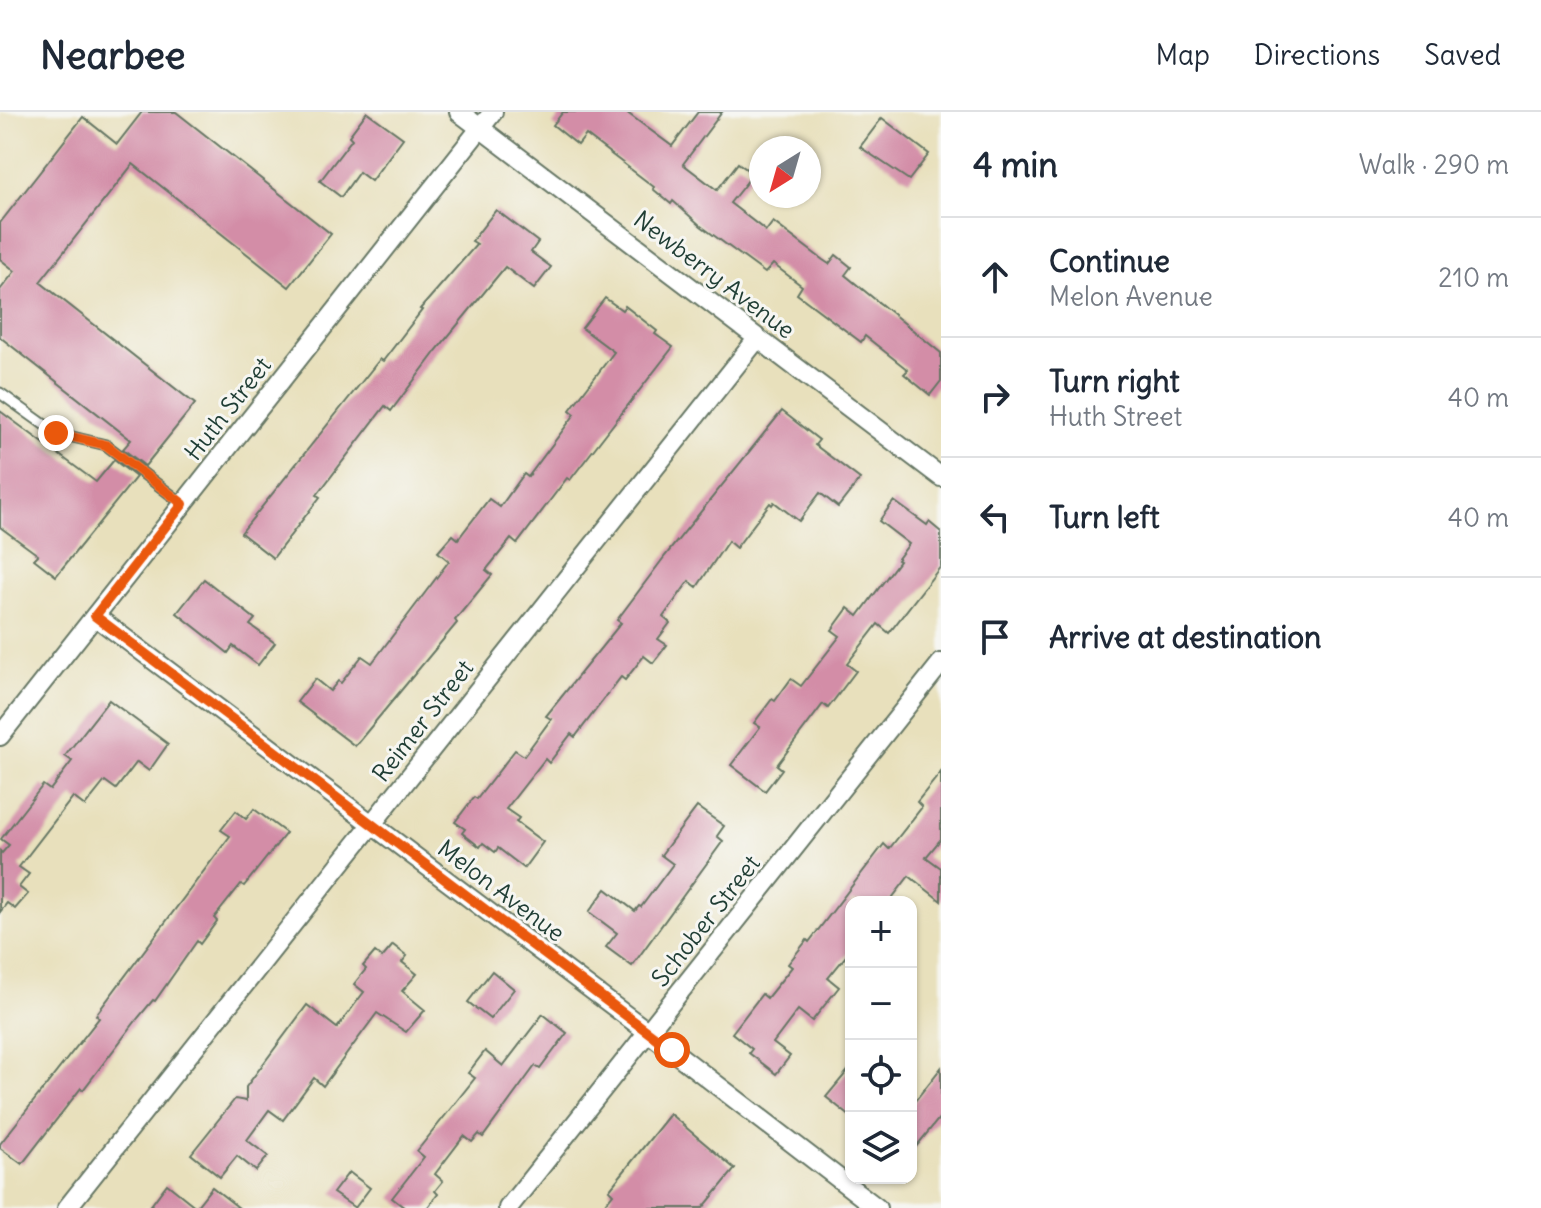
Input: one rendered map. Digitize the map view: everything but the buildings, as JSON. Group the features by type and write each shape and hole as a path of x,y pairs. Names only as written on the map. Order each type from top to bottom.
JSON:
{"street":[{"name":"Newberry Avenue","path":"459,112 941,477"},
{"name":"Huth Street","path":"0,736 493,112"},
{"name":"Reimer Street","path":"67,1208 757,339"},
{"name":"Melon Avenue","path":"95,616 877,1208"},
{"name":"Schober Street","path":"508,1208 941,663"}],"lane":[{"path":"0,393 56,433 106,445 183,504"}],"route":[{"path":"56,433 106,445 122,454 183,504 95,616 672,1050"}]}
